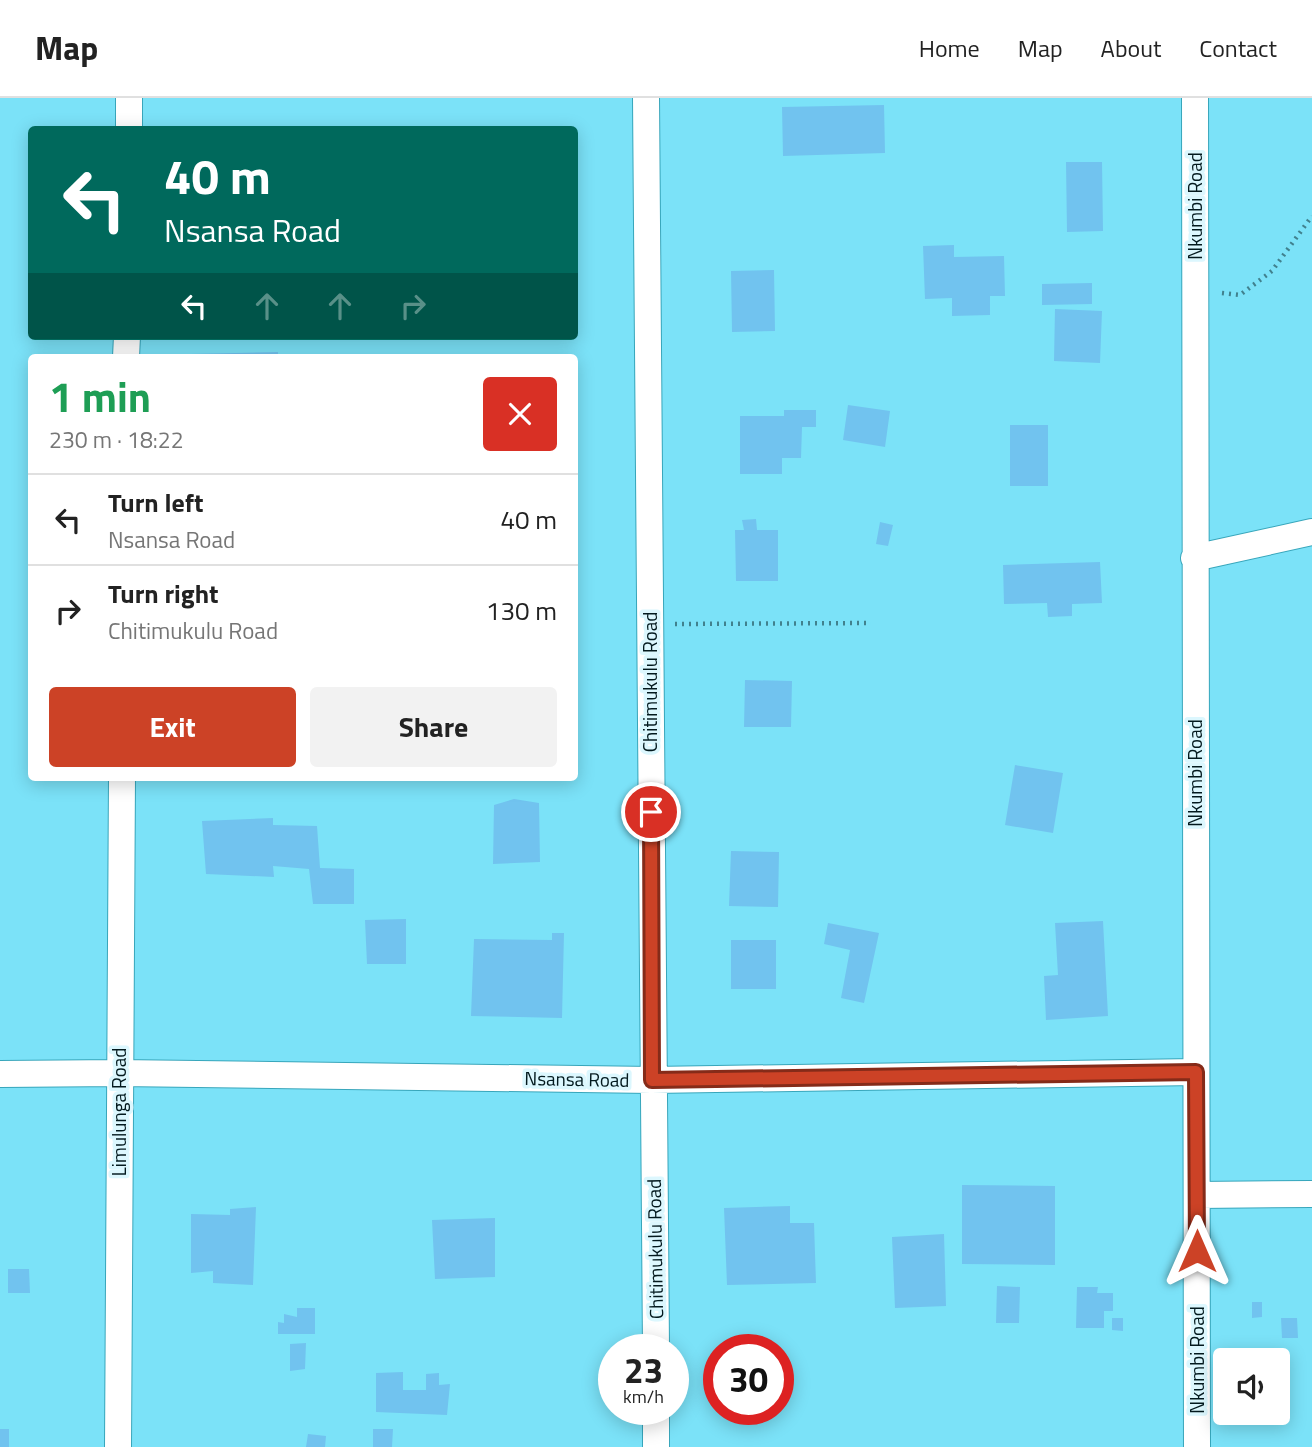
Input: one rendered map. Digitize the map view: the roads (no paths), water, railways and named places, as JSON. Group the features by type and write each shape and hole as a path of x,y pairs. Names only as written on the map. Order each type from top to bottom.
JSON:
{"street":[{"path":"129,98 129,126"},
{"name":"Chitimukulu Road","path":"646,98 656,1334"},
{"name":"Nkumbi Road","path":"1195,98 1197,1447"},
{"path":"1194,558 1312,532"},
{"name":"Limulunga Road","path":"118,1447 118,1073 122,781"},
{"name":"Nsansa Road","path":"0,1074 652,1080 1196,1072"},
{"path":"1197,1195 1312,1194"},
{"path":"656,1425 656,1447"}]}
